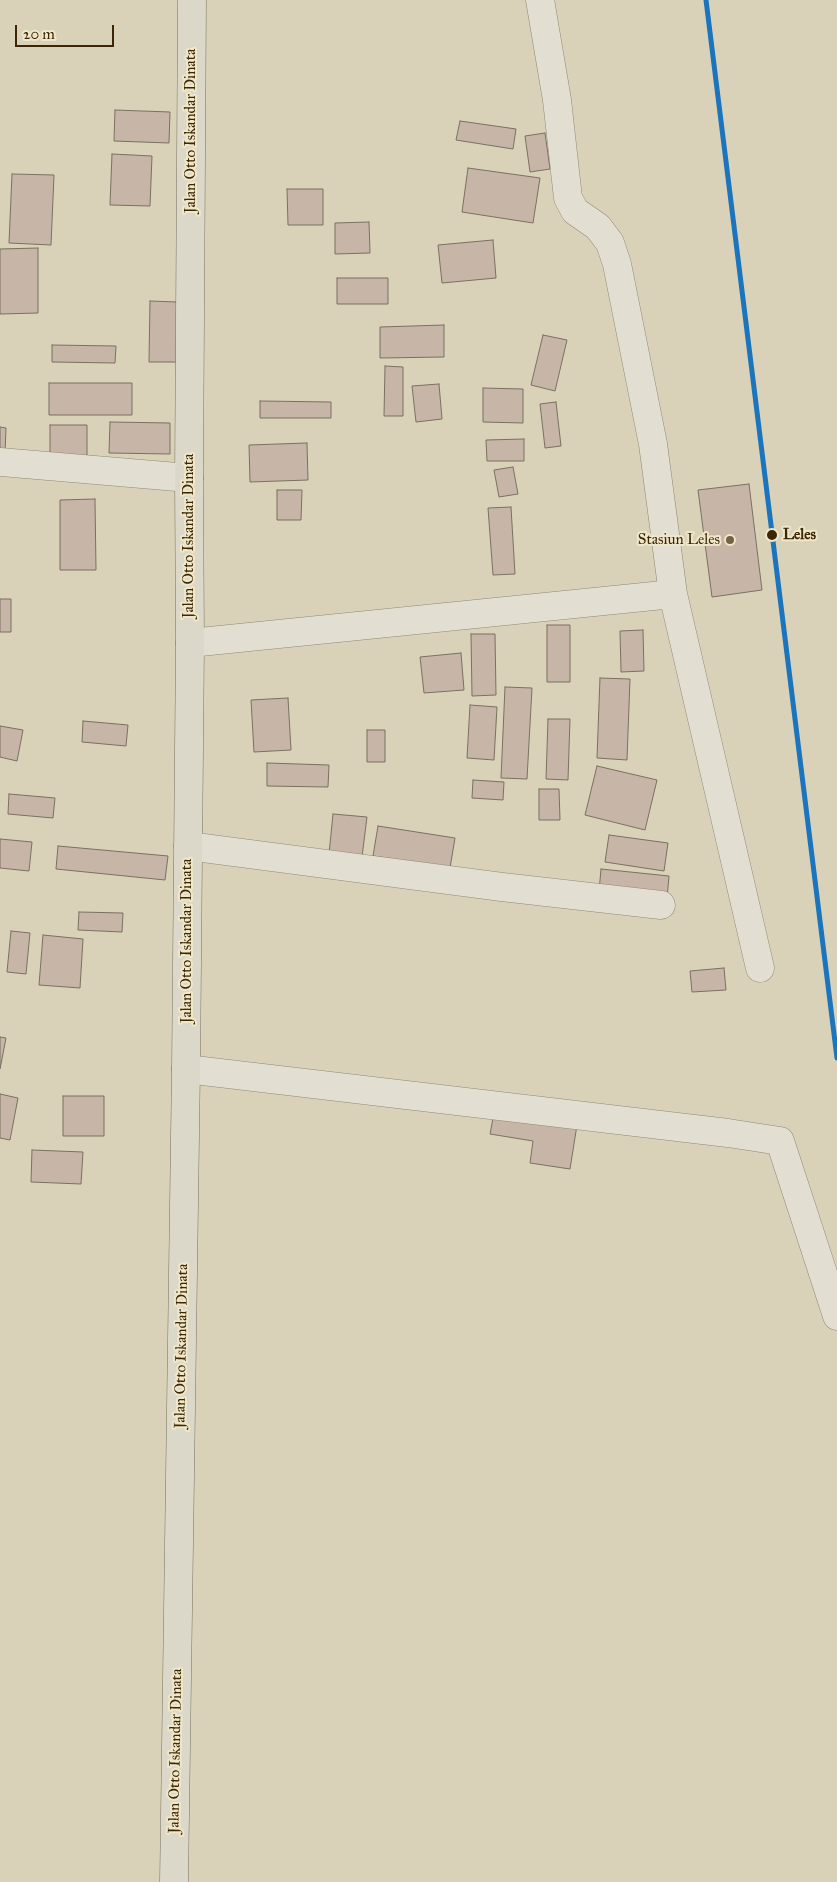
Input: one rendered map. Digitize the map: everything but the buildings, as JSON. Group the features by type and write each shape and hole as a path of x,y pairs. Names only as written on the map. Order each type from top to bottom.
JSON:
{"main road":[{"name":"Jalan Otto Iskandar Dinata","path":"174,1882 186,1069 190,643 189,478 192,0"}],"street":[{"path":"540,0 557,100 568,198 575,211 598,227 610,243 617,264 652,444 673,594 760,968"},
{"path":"0,462 189,478"},
{"path":"190,643 673,594"},
{"path":"188,846 502,887 661,905"},
{"path":"186,1069 718,1132 780,1142 837,1316"}],"transit line":[{"path":"706,0 837,1058"}],"place":[{"name":"Leles","path":"772,535"},
{"name":"Stasiun Leles","path":"730,540"}]}
